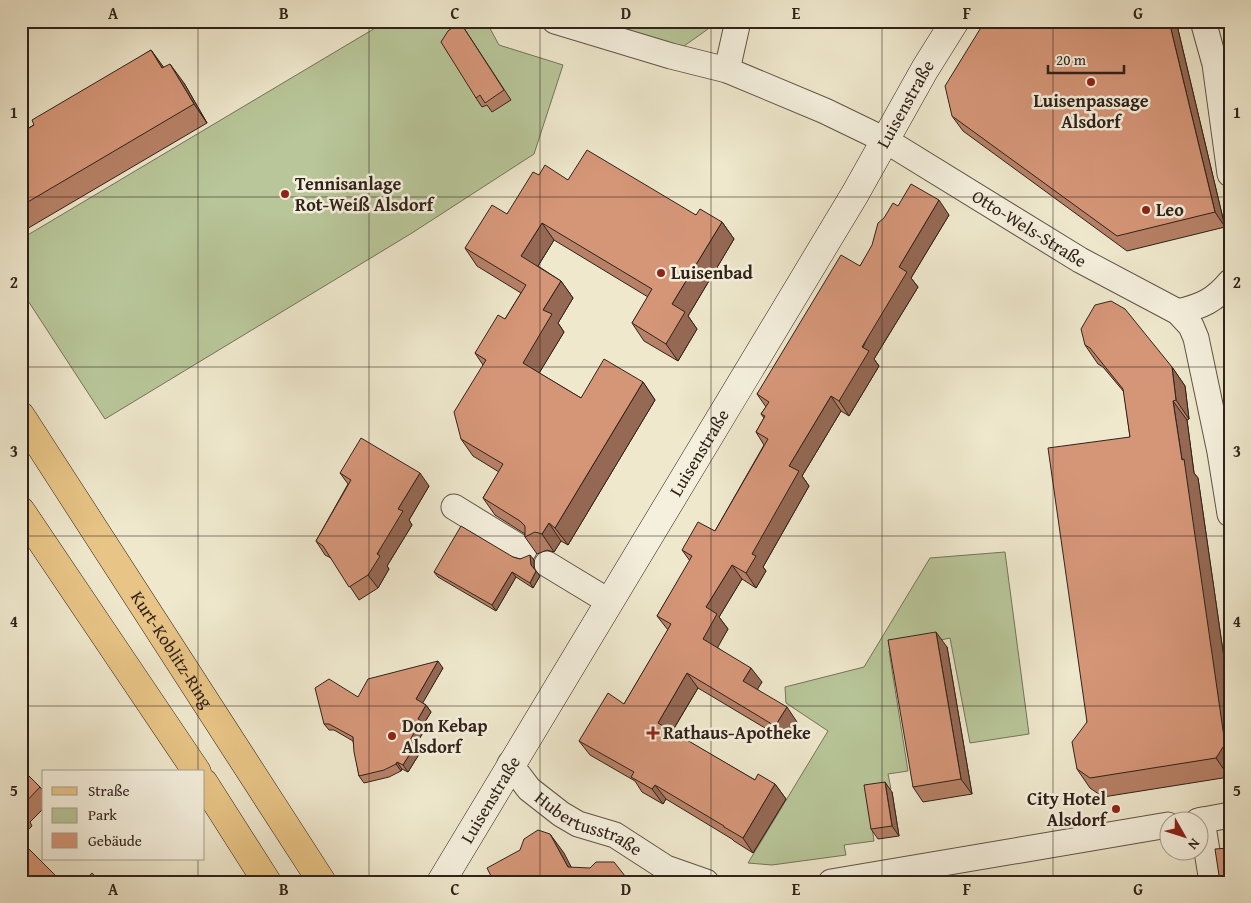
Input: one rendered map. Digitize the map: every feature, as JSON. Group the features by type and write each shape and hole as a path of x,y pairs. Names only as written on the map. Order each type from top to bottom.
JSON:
{"main road":[{"name":"Luisenstraße","path":"440,882 855,194 925,69 955,21"},
{"name":"Kurt-Koblitz-Ring","path":"21,416 322,882"},
{"path":"21,511 196,770"},
{"path":"205,785 267,882"}],"street":[{"name":"Otto-Wels-Straße","path":"555,21 670,56 727,70 825,111 885,140 1080,260 1178,312 1191,326 1196,338 1220,452 1230,514"},
{"path":"727,70 738,21"},
{"path":"1203,21 1215,64 1230,174"},
{"path":"1178,312 1197,307 1219,295 1230,282"},
{"path":"454,507 524,550"},
{"path":"547,564 608,602"},
{"name":"Hubertusstraße","path":"510,764 529,789 561,814 578,824 615,835 666,868 706,882"},
{"path":"1208,819 1230,815"},
{"path":"831,882 1158,828"},
{"path":"1208,860 1212,882"}],"green space":[{"name":"Tennisanlage Rot-Weiß Alsdorf","path":"387,21 486,21 499,45 563,65 534,154 412,233 105,419 21,290 21,239"},
{"path":"581,21 712,21 708,29 677,51"},
{"path":"1005,552 1029,734 970,743 950,638 889,651 908,771 888,774 891,789 867,793 874,841 844,845 846,855 772,865 748,863 828,731 786,703 785,687 864,667 930,558"}],"building":[{"path":"985,21 1169,21 1215,212 1117,236 952,116 945,86"},
{"path":"460,22 504,90 485,103 480,95 476,98 441,42 448,31"},
{"path":"151,50 162,68 170,64 194,104 21,206 21,133 34,125 32,120"},
{"path":"587,150 696,215 700,209 722,222 672,304 685,312 666,344 632,323 652,289 542,223 521,256 561,281 543,310 552,314 523,363 581,398 604,359 643,382 555,528 549,523 542,534 535,532 525,537 525,526 520,521 483,498 503,464 461,439 454,412 486,360 475,353 498,315 505,319 526,285 465,248 492,205 507,214 533,172 539,175 545,165 568,180"},
{"path":"911,184 939,200 899,267 907,272 862,347 869,351 839,401 831,396 789,466 799,471 752,554 756,556 746,573 732,565 706,607 717,614 703,639 751,668 743,681 787,707 775,726 687,673 658,723 755,780 758,774 775,784 743,838 655,785 652,789 631,777 634,772 579,741 608,693 624,704 671,624 657,616 692,556 682,550 698,522 715,531 768,439 756,432 765,416 761,414 769,402 757,394 841,255 860,266 872,245 878,223 884,218 893,203 898,206"},
{"path":"1111,301 1125,309 1172,367 1176,400 1173,401 1182,460 1184,459 1225,744 1216,758 1090,778 1077,769 1072,742 1087,722 1048,448 1130,437 1123,389 1090,348 1085,345 1081,329 1095,305"},
{"path":"361,438 420,473 398,509 403,511 377,554 380,556 368,575 349,587 323,546 316,541 351,480 340,473"},
{"path":"461,526 513,557 520,559 530,555 531,565 536,571 530,583 512,572 492,605 434,572"},
{"path":"936,632 961,779 913,787 888,640"},
{"path":"438,661 416,699 426,705 418,719 421,721 410,740 416,744 403,765 397,762 384,770 359,776 353,737 329,724 324,724 315,688 329,679 358,697 368,679"},
{"path":"21,768 40,787 21,807"},
{"path":"885,782 892,826 871,829 864,785"},
{"path":"538,830 550,834 568,867 590,868 596,862 614,862 625,876 625,882 494,882 487,868 520,850 524,839"},
{"path":"21,841 62,882 21,882"},
{"path":"1230,848 1230,882 1220,882 1215,849"},
{"path":"92,873 100,882 83,882"}],"place":[{"name":"Luisenpassage Alsdorf","path":"1091,82"},
{"name":"Tennisanlage Rot-Weiß Alsdorf","path":"285,194"},
{"name":"Leo","path":"1146,210"},
{"name":"Luisenbad","path":"661,273"},
{"name":"Rathaus-Apotheke","path":"653,733"},
{"name":"Don Kebap Alsdorf","path":"392,736"},
{"name":"City Hotel Alsdorf","path":"1116,809"}]}
